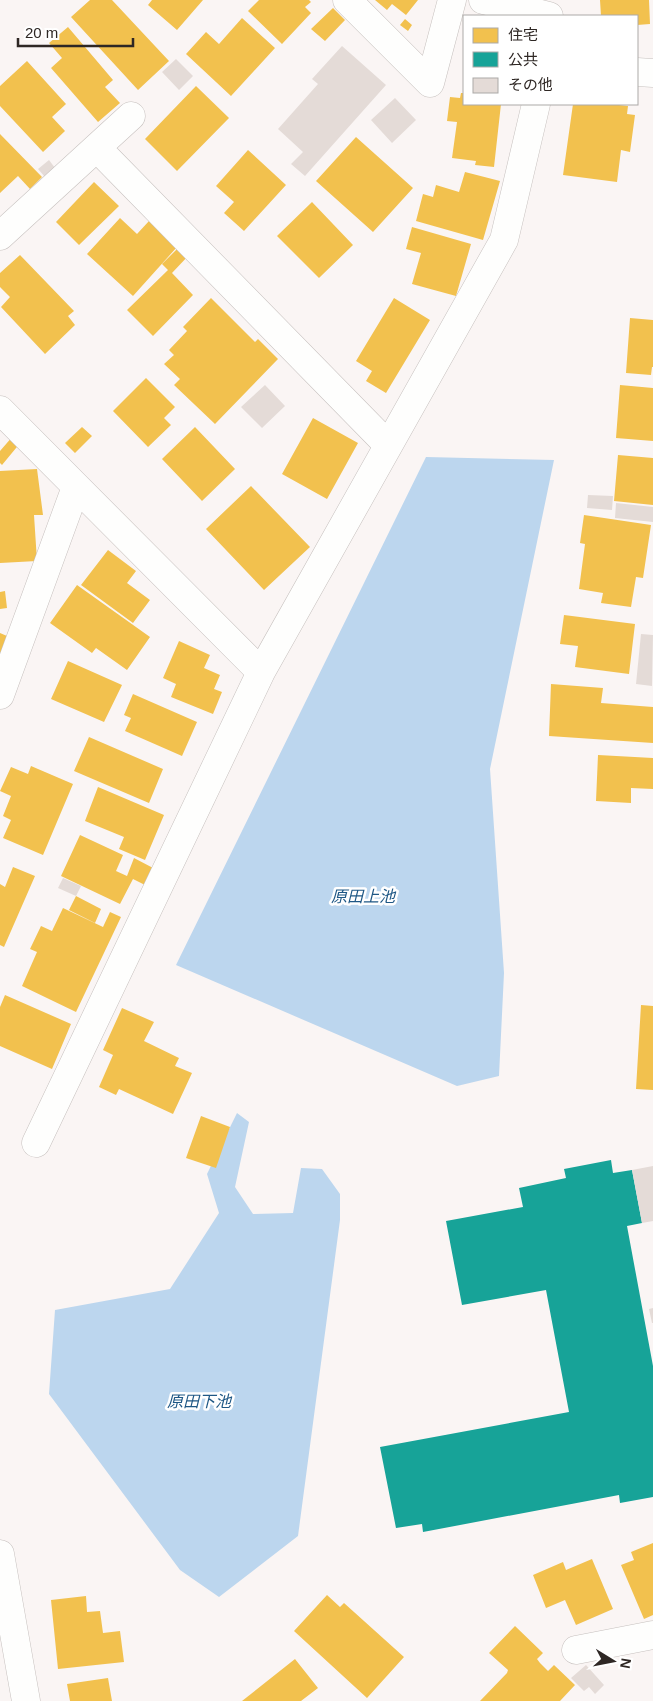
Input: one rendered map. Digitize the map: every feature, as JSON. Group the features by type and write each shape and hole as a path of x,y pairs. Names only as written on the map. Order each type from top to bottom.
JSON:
{"street":[{"path":"347,0 430,83 452,0"},
{"path":"483,0 545,15"},
{"path":"638,72 653,73"},
{"path":"36,1143 261,672 504,240 536,105"},
{"path":"0,236 132,116"},
{"path":"97,148 388,445"},
{"path":"0,410 261,672"},
{"path":"0,695 76,487"},
{"path":"0,1554 26,1701"},
{"path":"576,1650 653,1635"}],"water":[{"name":"原田上池","path":"426,457 554,460 490,769 504,973 499,1076 457,1086 176,965"},
{"name":"原田下池","path":"237,1113 249,1122 235,1187 253,1214 293,1213 301,1168 322,1169 340,1194 340,1220 298,1536 219,1597 180,1570 49,1394 55,1310 170,1289 219,1213 207,1174"}],"building: 住宅":[{"path":"90,0 112,0 169,61 138,90 71,17"},
{"path":"152,0 203,0 177,30 148,5"},
{"path":"259,0 309,0 311,2 305,7 311,13 282,44 248,11"},
{"path":"375,0 418,0 406,15 392,4 387,10"},
{"path":"600,0 649,0 650,24 638,25 638,15 601,15"},
{"path":"333,8 345,20 325,41 311,29"},
{"path":"242,18 275,48 231,96 186,54 206,32 219,44"},
{"path":"405,19 412,25 408,31 400,25"},
{"path":"68,27 113,80 105,87 120,103 98,122 51,68 62,58 49,43"},
{"path":"27,61 66,104 52,117 65,131 43,152 0,106 0,86"},
{"path":"196,86 229,118 177,171 145,139"},
{"path":"461,93 463,93 463,105 501,105 494,167 475,165 476,161 452,158 457,122 447,121 450,97 460,98"},
{"path":"573,105 628,106 627,114 635,115 630,152 621,150 617,182 563,175"},
{"path":"0,134 42,177 30,189 18,176 0,193"},
{"path":"356,137 413,188 373,232 316,181"},
{"path":"248,150 286,185 244,231 224,213 234,202 216,186"},
{"path":"465,172 500,181 483,240 416,221 423,194 433,197 436,185 459,192"},
{"path":"94,182 119,206 79,245 56,222"},
{"path":"312,202 353,245 319,278 277,236"},
{"path":"120,218 137,234 149,221 177,247 133,296 87,254"},
{"path":"412,227 471,244 456,296 412,284 421,253 406,249"},
{"path":"180,246 189,255 172,273 193,295 153,336 127,310 168,270 162,264"},
{"path":"20,255 74,311 68,316 75,325 45,354 1,307 10,297 0,287 0,273"},
{"path":"211,298 255,342 258,339 278,359 215,424 174,385 180,379 164,364 174,355 169,350 187,331 183,327"},
{"path":"394,298 430,320 386,393 366,381 372,371 356,361"},
{"path":"630,318 653,320 653,367 651,375 626,373"},
{"path":"146,378 175,407 164,418 171,425 148,447 113,411"},
{"path":"620,385 653,388 653,441 616,438"},
{"path":"313,418 358,443 327,499 282,474"},
{"path":"82,427 92,436 75,453 65,443"},
{"path":"195,427 235,469 202,501 162,459"},
{"path":"13,436 21,442 2,465 0,463 0,451"},
{"path":"618,455 653,458 653,505 614,501"},
{"path":"37,469 43,515 34,515 37,561 0,563 0,471"},
{"path":"251,486 310,547 264,590 206,529"},
{"path":"584,515 651,525 643,578 636,577 631,607 601,603 603,593 579,589 585,544 580,543"},
{"path":"108,550 136,571 127,583 150,600 133,623 81,585"},
{"path":"77,585 150,637 127,670 96,648 92,653 50,623"},
{"path":"5,591 7,608 0,609 0,592"},
{"path":"564,615 635,624 629,674 575,667 578,646 560,644"},
{"path":"0,633 7,636 0,656"},
{"path":"179,641 210,655 204,668 220,675 214,689 222,692 213,714 171,697 176,684 163,678"},
{"path":"68,661 122,685 104,722 51,699"},
{"path":"551,684 603,688 601,703 653,707 653,743 549,736"},
{"path":"133,694 197,722 182,756 125,731 131,718 124,715"},
{"path":"89,737 163,769 149,803 74,771"},
{"path":"598,755 653,758 653,789 631,788 631,803 596,801"},
{"path":"31,766 73,784 43,855 3,838 11,820 3,816 11,796 0,791 11,767 28,774"},
{"path":"98,787 164,815 145,860 119,849 124,837 85,821"},
{"path":"80,835 123,855 116,871 127,876 134,858 155,869 147,886 133,879 120,904 61,876"},
{"path":"13,867 35,876 4,947 0,945 0,884 5,887"},
{"path":"76,896 101,909 95,923 69,910"},
{"path":"63,908 103,927 110,912 121,917 76,1012 22,986 37,952 30,949 41,926 52,931"},
{"path":"5,995 71,1024 52,1069 0,1046 0,1007"},
{"path":"641,1005 653,1006 653,1090 636,1089"},
{"path":"122,1008 154,1022 144,1041 179,1058 175,1066 192,1073 173,1114 119,1089 116,1095 99,1087 113,1055 103,1050"},
{"path":"201,1116 230,1127 216,1168 186,1158"},
{"path":"653,1543 653,1615 644,1619 621,1565 634,1560 631,1552"},
{"path":"592,1559 613,1609 576,1625 565,1600 546,1608 533,1575 563,1562 566,1570"},
{"path":"327,1595 340,1607 344,1603 404,1657 367,1698 294,1631"},
{"path":"86,1596 87,1612 100,1611 103,1633 120,1631 124,1662 58,1669 51,1600"},
{"path":"515,1626 543,1653 537,1659 548,1671 554,1665 575,1685 560,1701 480,1701 507,1673 508,1670 489,1653"},
{"path":"295,1659 318,1688 301,1701 242,1701"},
{"path":"108,1678 112,1701 70,1701 67,1684"}],"building: 公共":[{"path":"611,1160 613,1173 632,1170 642,1223 627,1226 653,1366 653,1497 620,1503 619,1495 423,1532 422,1524 396,1528 380,1447 569,1412 546,1290 462,1305 446,1221 523,1207 519,1188 566,1178 564,1169"}],"building: その他":[{"path":"342,46 386,85 305,176 291,164 303,152 278,129 318,84 312,79"},
{"path":"176,59 193,76 179,90 162,72"},
{"path":"395,98 416,120 392,143 371,120"},
{"path":"49,160 55,168 45,177 38,169"},
{"path":"265,385 285,406 262,428 241,407"},
{"path":"588,495 613,496 612,510 587,508"},
{"path":"616,503 653,507 653,522 615,518"},
{"path":"641,634 653,635 652,686 636,684"},
{"path":"63,878 81,886 76,896 58,888"},
{"path":"653,1166 653,1221 642,1223 632,1170"},
{"path":"653,1308 653,1323 652,1323 649,1309"},
{"path":"586,1665 604,1685 595,1694 589,1687 584,1691 571,1678"}]}
